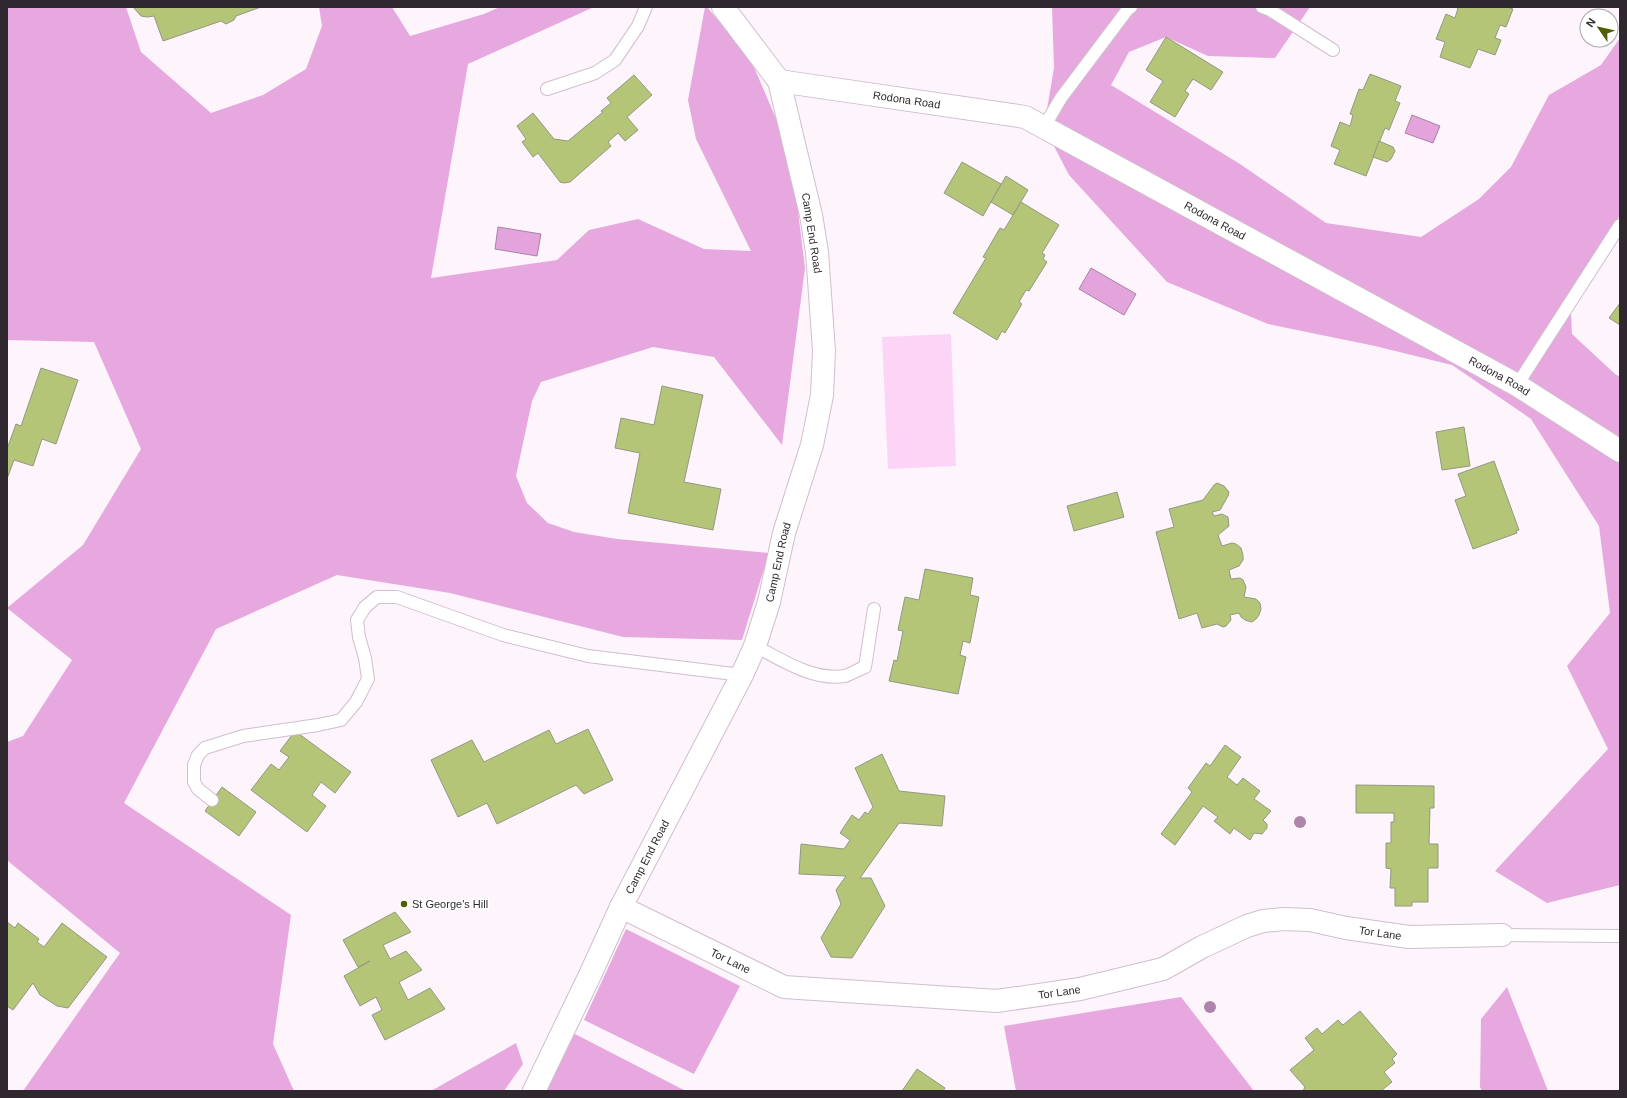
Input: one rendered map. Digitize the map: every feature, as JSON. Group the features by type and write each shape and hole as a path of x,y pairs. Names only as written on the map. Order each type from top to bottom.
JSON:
{"street":[{"name":"Camp End Road","path":"534,1091 590,976 621,907 742,675 755,646 769,602 784,533 812,445 822,395 824,351 816,244 811,215 779,81 723,7"},
{"name":"Rodona Road","path":"779,81 1025,117 1517,385 1620,451"},
{"name":"Tor Lane","path":"621,907 784,987 997,1001 1080,989 1163,969 1202,946 1247,926 1264,921 1310,920 1346,928 1409,937 1502,935"}],"lane":[{"path":"547,89 595,73 615,60 638,26 646,7"},
{"path":"1044,127 1061,98 1131,7"},
{"path":"1262,7 1270,10 1332,50"},
{"path":"1517,385 1620,225"},
{"path":"212,800 198,789 194,782 194,765 198,755 205,748 243,736 318,725 341,720 356,702 368,679 365,658 359,638 357,620 365,607 377,597 397,597 503,636 588,656 742,675"},
{"path":"755,646 794,667 821,675 845,676 865,667 874,609"},
{"path":"1502,935 1620,936"}],"shaded area":[{"path":"7,7 126,7 141,52 211,113 263,95 306,69 322,26 319,7 392,7 410,36 484,14 500,7 594,7 468,64 431,278 557,260 589,230 638,219 704,249 751,251 696,139 688,100 705,7 707,7 751,60 791,154 805,268 782,445 714,357 653,347 541,382 532,401 516,476 527,503 548,523 574,532 617,539 769,553 742,640 623,637 450,593 337,575 216,629 124,803 291,915 273,1044 294,1091 23,1091 120,953 8,861 7,862 7,742 23,736 72,660 7,608 83,545 141,449 94,342 7,340"},
{"path":"1052,7 1310,7 1275,58 1208,56 1166,37 1129,52 1111,85 1240,164 1326,223 1421,237 1479,199 1511,167 1549,95 1601,65 1613,48 1619,48 1620,38 1620,215 1570,297 1572,334 1620,377 1620,885 1547,903 1495,871 1608,749 1567,666 1610,613 1599,526 1531,419 1452,365 1375,346 1268,324 1167,282 1069,175 1044,127 1054,68"},
{"path":"1412,115 1440,126 1433,143 1405,133"},
{"path":"498,227 541,234 537,256 495,249"},
{"path":"1091,268 1136,294 1124,315 1079,289"},
{"path":"951,334 956,466 888,469 882,337"},
{"path":"626,929 740,986 694,1074 584,1020"},
{"path":"1507,987 1548,1091 1482,1091 1480,1087 1481,1019"},
{"path":"1181,997 1254,1091 1016,1091 1004,1026"},
{"path":"573,1033 678,1087 686,1091 547,1091"},
{"path":"516,1043 523,1064 504,1091 431,1091"}],"building":[{"path":"133,7 261,7 236,16 234,20 226,24 221,21 163,41 154,16 141,16"},
{"path":"1454,7 1507,7 1513,9 1506,27 1500,25 1495,38 1501,40 1495,55 1478,49 1470,68 1440,57 1445,42 1436,39 1446,14 1455,18 1458,8"},
{"path":"1166,37 1223,72 1211,90 1193,79 1185,91 1189,94 1175,117 1150,102 1163,81 1146,70"},
{"path":"1370,74 1401,86 1395,101 1400,103 1389,130 1385,128 1366,176 1334,164 1340,150 1331,146 1340,122 1350,126 1353,115 1350,114 1359,89 1363,90"},
{"path":"634,75 652,95 627,117 638,130 625,141 618,133 608,142 611,146 570,182 560,182 538,153 533,157 522,142 526,139 517,126 533,113 554,139 568,141 603,112 601,111 611,103 607,98"},
{"path":"1379,141 1393,147 1395,151 1391,159 1387,162 1373,157"},
{"path":"962,162 1001,184 983,216 944,193"},
{"path":"1006,176 1028,190 1013,215 991,202"},
{"path":"1021,202 1059,225 1042,253 1045,255 1043,259 1047,262 1029,291 1026,290 1019,302 1022,304 1005,333 1002,331 997,340 953,313 986,258 983,257 1000,228 1004,230"},
{"path":"1620,303 1620,325 1609,318"},
{"path":"41,368 78,380 56,444 42,439 33,466 14,460 7,479 7,449 16,424 21,426"},
{"path":"662,386 703,395 684,482 721,489 713,530 628,513 640,453 615,448 621,418 654,425"},
{"path":"1464,427 1470,466 1442,470 1436,432"},
{"path":"1494,461 1519,530 1516,531 1517,533 1473,549 1455,500 1466,496 1458,474"},
{"path":"1217,483 1224,486 1229,492 1220,510 1212,512 1214,516 1222,514 1228,517 1229,526 1218,535 1222,546 1232,543 1236,544 1241,548 1243,555 1243,560 1239,566 1229,570 1231,579 1240,578 1243,580 1246,587 1244,597 1256,599 1260,603 1261,609 1259,615 1252,622 1245,620 1239,613 1230,615 1231,620 1226,626 1223,627 1217,624 1202,628 1197,613 1179,619 1156,532 1174,527 1169,509 1203,500"},
{"path":"1117,492 1124,517 1074,531 1067,506"},
{"path":"925,569 973,578 970,595 979,597 970,643 963,641 960,655 966,657 958,694 889,681 894,660 897,661 903,631 898,630 905,597 919,600"},
{"path":"588,729 613,780 584,794 576,785 497,824 487,803 458,817 431,760 472,740 484,762 549,730 556,744"},
{"path":"295,731 351,772 335,793 321,782 312,795 326,806 307,832 251,790 271,764 279,770 289,757 280,751"},
{"path":"1225,745 1241,757 1227,777 1237,785 1243,778 1260,791 1254,799 1271,811 1263,820 1267,824 1267,828 1262,834 1254,833 1250,840 1234,828 1230,834 1214,821 1218,817 1203,806 1175,845 1161,834 1192,792 1188,788 1206,763 1210,766"},
{"path":"882,754 899,791 945,796 942,826 899,823 860,878 871,878 885,906 852,958 831,957 821,938 841,904 836,890 846,876 799,874 801,844 844,849 850,840 840,833 852,815 859,820 865,812 868,814 873,807 855,768"},
{"path":"1356,785 1434,786 1434,808 1430,808 1429,844 1438,844 1438,868 1428,868 1428,902 1412,902 1412,906 1395,906 1395,888 1390,888 1391,869 1386,868 1386,843 1391,843 1391,822 1394,822 1394,813 1356,813"},
{"path":"222,787 256,812 239,836 205,811"},
{"path":"395,912 411,932 383,945 390,959 406,951 422,970 399,982 408,1000 430,988 445,1009 385,1040 372,1015 382,1010 376,997 360,1006 344,976 370,961 358,967 343,940"},
{"path":"7,922 15,928 18,923 39,939 37,942 44,947 62,923 107,957 68,1008 57,1006 40,995 33,983 13,1010 7,1006"},
{"path":"1360,1011 1397,1054 1392,1059 1395,1063 1384,1072 1392,1082 1381,1091 1303,1091 1305,1087 1290,1070 1314,1050 1305,1038 1317,1028 1322,1034 1338,1020 1343,1025"},
{"path":"917,1069 945,1088 943,1091 902,1091"}],"place":[{"name":"St George's Hill","path":"404,904"}]}
